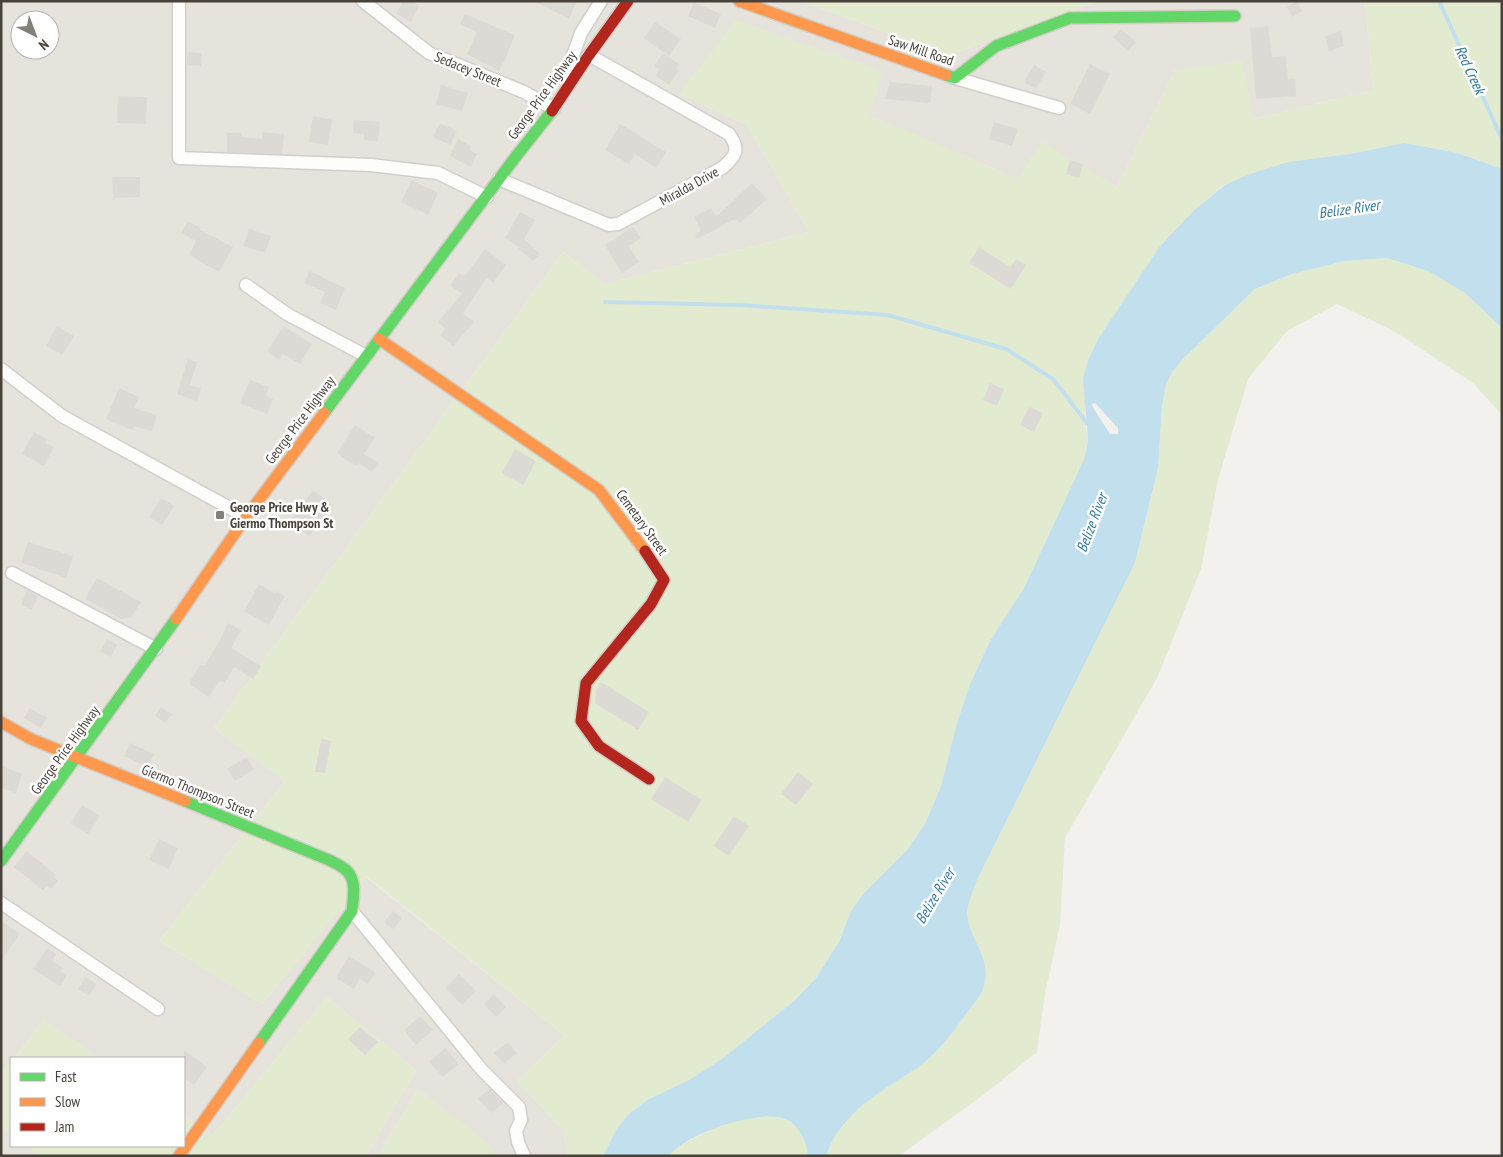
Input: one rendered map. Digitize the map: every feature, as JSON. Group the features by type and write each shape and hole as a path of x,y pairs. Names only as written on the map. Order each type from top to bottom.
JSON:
{"main road":[{"name":"George Price Highway","path":"1,861 156,649 246,517 499,179 554,109 589,55 628,1"},
{"name":"Saw Mill Road","path":"739,1 955,78 996,46 1070,18 1235,16"},
{"name":"Cemetary Street","path":"379,338 599,490 652,560 664,580 652,604 586,683 581,721 599,746 649,779"},
{"name":"Gíermo Thompson Street","path":"1,722 31,739 329,860 347,872 352,882 352,910"},
{"path":"179,1156 352,910"}],"street":[{"path":"179,1 179,158 371,165 438,173 487,197"},
{"name":"Sedacey Street","path":"363,1 429,53 524,92 554,109"},
{"path":"562,97 581,32 601,1"},
{"name":"Miralda Drive","path":"499,179 609,225 618,224 722,168 732,160 736,151 734,141 729,134 589,55"},
{"path":"955,78 1059,108"},
{"path":"246,285 287,314 366,356"},
{"path":"1,369 62,416 246,517"},
{"path":"12,573 156,649"},
{"path":"1,903 158,1009"},
{"path":"352,910 482,1070 519,1107 520,1120 516,1131 524,1156"}],"shaded area":[{"path":"1,1 800,1 950,55 1099,1 1365,1 1373,90 1253,119 1175,70 1117,187 1042,142 1018,179 869,115 882,71 679,94 747,125 809,232 605,284 563,252 214,728 285,781 159,941 262,1004 366,877 564,1035 517,1081 563,1130 568,1156 495,1156 490,1145 418,1089 378,1156 366,1156 416,1070 327,997 213,1135 185,1116 185,1057 99,1057 44,1020 15,1057 10,1057 10,1062 1,1074"},
{"path":"1,1125 10,1132 10,1147 29,1147 41,1156 1,1156"}],"green space":[{"path":"800,1 1099,1 950,55"},
{"path":"1365,1 1502,1 1502,169 1458,153 1404,143 1350,154 1224,185 1194,210 1160,246 1098,339 1088,360 1085,420 1088,441 1085,457 1024,588 990,641 970,684 956,726 941,786 926,822 907,850 864,893 851,911 839,942 816,978 794,1001 723,1058 689,1080 649,1099 630,1113 617,1128 603,1156 568,1156 563,1130 517,1081 564,1035 367,877 262,1004 159,941 285,781 214,728 563,252 605,284 809,232 747,125 679,94 736,20 883,71 870,115 1018,179 1042,141 1117,187 1175,70 1242,61 1254,119 1373,90"},
{"path":"1387,258 1428,271 1465,293 1502,328 1502,415 1473,383 1394,331 1337,304 1287,331 1248,379 1218,480 1201,569 1157,678 1065,838 1060,925 1045,994 1037,1052 983,1095 899,1156 826,1156 833,1140 852,1115 876,1095 931,1057 950,1036 982,992 986,970 982,953 968,920 970,900 977,880 1135,563 1158,468 1162,406 1166,385 1172,372 1255,289 1292,274 1345,261"},
{"path":"327,997 416,1070 366,1156 41,1156 29,1147 185,1147 185,1116 213,1135"},
{"path":"44,1020 99,1057 15,1057"},
{"path":"10,1062 10,1132 1,1125 1,1074"},
{"path":"418,1089 491,1145 495,1156 378,1156"},
{"path":"772,1116 788,1120 796,1126 805,1140 807,1156 669,1156 683,1144 726,1124 744,1118"}],"water":[{"name":"Belize River","path":"1404,143 1458,153 1502,169 1502,328 1465,293 1428,271 1387,258 1345,261 1292,274 1255,289 1182,360 1172,372 1166,385 1162,406 1158,468 1135,563 977,880 970,900 968,920 982,953 986,970 980,996 956,1029 924,1063 876,1095 852,1115 833,1140 826,1156 807,1156 802,1136 789,1121 775,1117 760,1117 725,1125 707,1132 691,1139 669,1156 603,1156 617,1128 630,1113 649,1099 689,1080 723,1058 794,1001 816,978 839,942 851,911 864,893 907,850 926,822 941,786 956,726 970,684 990,641 1024,588 1085,457 1088,441 1083,378 1088,360 1098,339 1160,246 1194,210 1225,185 1250,174 1288,162 1350,154","holes":["1095,403 1118,428 1118,434 1110,434 1092,404"]}],"building":[{"path":"403,1 412,1 419,6 411,22 396,14"},
{"path":"534,1 577,1 569,19"},
{"path":"1297,1 1302,11 1292,17 1287,7"},
{"path":"694,2 721,14 715,28 688,16"},
{"path":"465,14 515,35 499,71 467,54 477,32 460,24"},
{"path":"655,22 681,39 669,56 644,38"},
{"path":"1268,26 1272,57 1286,56 1288,79 1295,78 1296,96 1256,99 1250,28"},
{"path":"1121,29 1136,42 1128,51 1113,37"},
{"path":"1341,31 1344,46 1329,51 1325,36"},
{"path":"188,52 202,53 201,66 187,65"},
{"path":"663,53 679,64 676,69 679,71 669,85 656,76 660,70 654,66"},
{"path":"1090,64 1110,74 1090,114 1070,104"},
{"path":"1034,65 1046,72 1036,89 1024,82"},
{"path":"890,82 932,86 930,103 885,99"},
{"path":"441,85 468,93 462,111 436,104"},
{"path":"118,96 147,97 146,124 117,123"},
{"path":"313,116 332,120 328,145 309,142"},
{"path":"354,120 380,122 378,141 364,140 364,134 353,133"},
{"path":"994,122 1018,129 1012,146 989,139"},
{"path":"440,123 457,131 450,145 433,137"},
{"path":"620,124 666,152 656,168 635,154 629,164 605,150"},
{"path":"262,132 284,134 282,154 227,152 227,133 241,133 241,137 262,139"},
{"path":"458,139 471,146 469,150 477,154 471,167 450,156"},
{"path":"1070,160 1083,164 1079,178 1066,174"},
{"path":"112,177 140,177 140,197 113,198"},
{"path":"412,180 438,193 428,215 401,202"},
{"path":"752,183 767,199 740,223 735,219 697,239 695,236 701,230 694,217 711,208 716,217"},
{"path":"520,212 535,220 524,239 540,254 533,261 519,247 505,238"},
{"path":"188,221 201,228 200,230 233,247 219,272 189,255 196,241 181,233"},
{"path":"633,227 641,238 629,246 639,262 622,273 605,245"},
{"path":"249,229 271,236 265,253 243,246"},
{"path":"979,247 1010,267 1016,259 1026,265 1011,289 969,263"},
{"path":"485,249 506,265 493,283 487,278 463,313 474,322 453,346 440,335 446,329 438,322 462,294 450,285 459,273 465,276"},
{"path":"310,271 345,288 336,310 320,303 325,292 304,283"},
{"path":"57,326 74,336 62,355 46,346"},
{"path":"283,326 312,344 300,364 283,354 279,360 267,352"},
{"path":"188,359 197,362 190,385 201,388 197,401 177,394"},
{"path":"250,380 269,387 266,396 273,399 267,414 240,403"},
{"path":"990,383 1004,389 997,406 983,400"},
{"path":"119,388 139,397 134,408 157,415 152,431 134,426 132,430 106,419"},
{"path":"1029,407 1043,413 1034,432 1020,425"},
{"path":"355,425 375,438 364,454 378,463 372,472 359,463 356,466 337,453"},
{"path":"34,432 47,439 45,443 54,447 44,466 22,454"},
{"path":"515,449 536,461 523,485 502,473"},
{"path":"313,490 333,505 309,536 290,521"},
{"path":"161,498 174,506 162,525 149,517"},
{"path":"28,542 73,556 66,578 21,563"},
{"path":"97,578 141,602 131,618 121,619 85,599"},
{"path":"259,584 285,596 269,625 244,611"},
{"path":"27,590 38,596 32,610 21,605"},
{"path":"228,623 241,630 231,648 261,666 253,679 234,667 224,683 220,680 209,697 190,685 190,681 201,664 204,666"},
{"path":"107,639 117,645 111,657 100,651"},
{"path":"601,682 649,712 638,730 595,703 596,690"},
{"path":"161,707 172,714 165,723 155,716"},
{"path":"30,708 47,718 41,728 24,718"},
{"path":"321,739 331,741 325,773 315,772"},
{"path":"130,743 154,754 148,767 124,756"},
{"path":"247,757 254,769 235,781 227,769"},
{"path":"1,766 22,774 16,793 1,788"},
{"path":"798,772 813,784 796,805 781,794"},
{"path":"665,777 702,800 688,822 651,799"},
{"path":"82,805 100,816 88,834 71,823"},
{"path":"734,816 749,826 729,856 714,846"},
{"path":"159,839 178,848 169,869 149,860"},
{"path":"27,851 56,875 54,877 58,881 51,889 47,886 43,890 14,867"},
{"path":"393,911 402,918 393,929 384,922"},
{"path":"1,921 20,934 1,960"},
{"path":"47,948 56,954 52,961 63,968 60,971 67,975 60,986 33,969"},
{"path":"349,956 376,973 367,984 360,978 354,989 336,978"},
{"path":"459,974 476,991 462,1005 445,988"},
{"path":"86,977 97,984 89,996 78,989"},
{"path":"494,994 506,1007 496,1017 484,1004"},
{"path":"420,1016 433,1030 416,1045 404,1030"},
{"path":"360,1027 378,1042 365,1055 348,1039"},
{"path":"508,1042 517,1053 504,1064 494,1053"},
{"path":"445,1048 459,1064 443,1077 429,1062"},
{"path":"184,1050 207,1067 194,1085 185,1079"},
{"path":"489,1089 503,1103 492,1113 478,1099"}],"waterway":[{"name":"Red Creek","path":"1439,1 1502,139"},
{"path":"605,302 739,305 888,315 1006,349 1053,379 1087,423"}],"traffic: fast":[{"path":"946,75 955,78 996,46 1070,18 1235,16"},
{"path":"324,413 552,111"},
{"path":"1,861 176,619"},
{"path":"185,801 329,860 345,869 352,880 354,890 352,911 259,1043"}],"traffic: slow":[{"path":"739,1 946,75"},
{"path":"379,339 599,490 645,551"},
{"path":"176,619 246,517 324,413"},
{"path":"1,722 31,739 185,801"},
{"path":"179,1156 259,1043"}],"traffic: jam":[{"path":"552,111 628,1"},
{"path":"645,551 664,580 651,604 586,683 581,721 599,746 649,779"}],"place":[{"name":"George Price Hwy & Giermo Thompson St","path":"220,515"}]}
